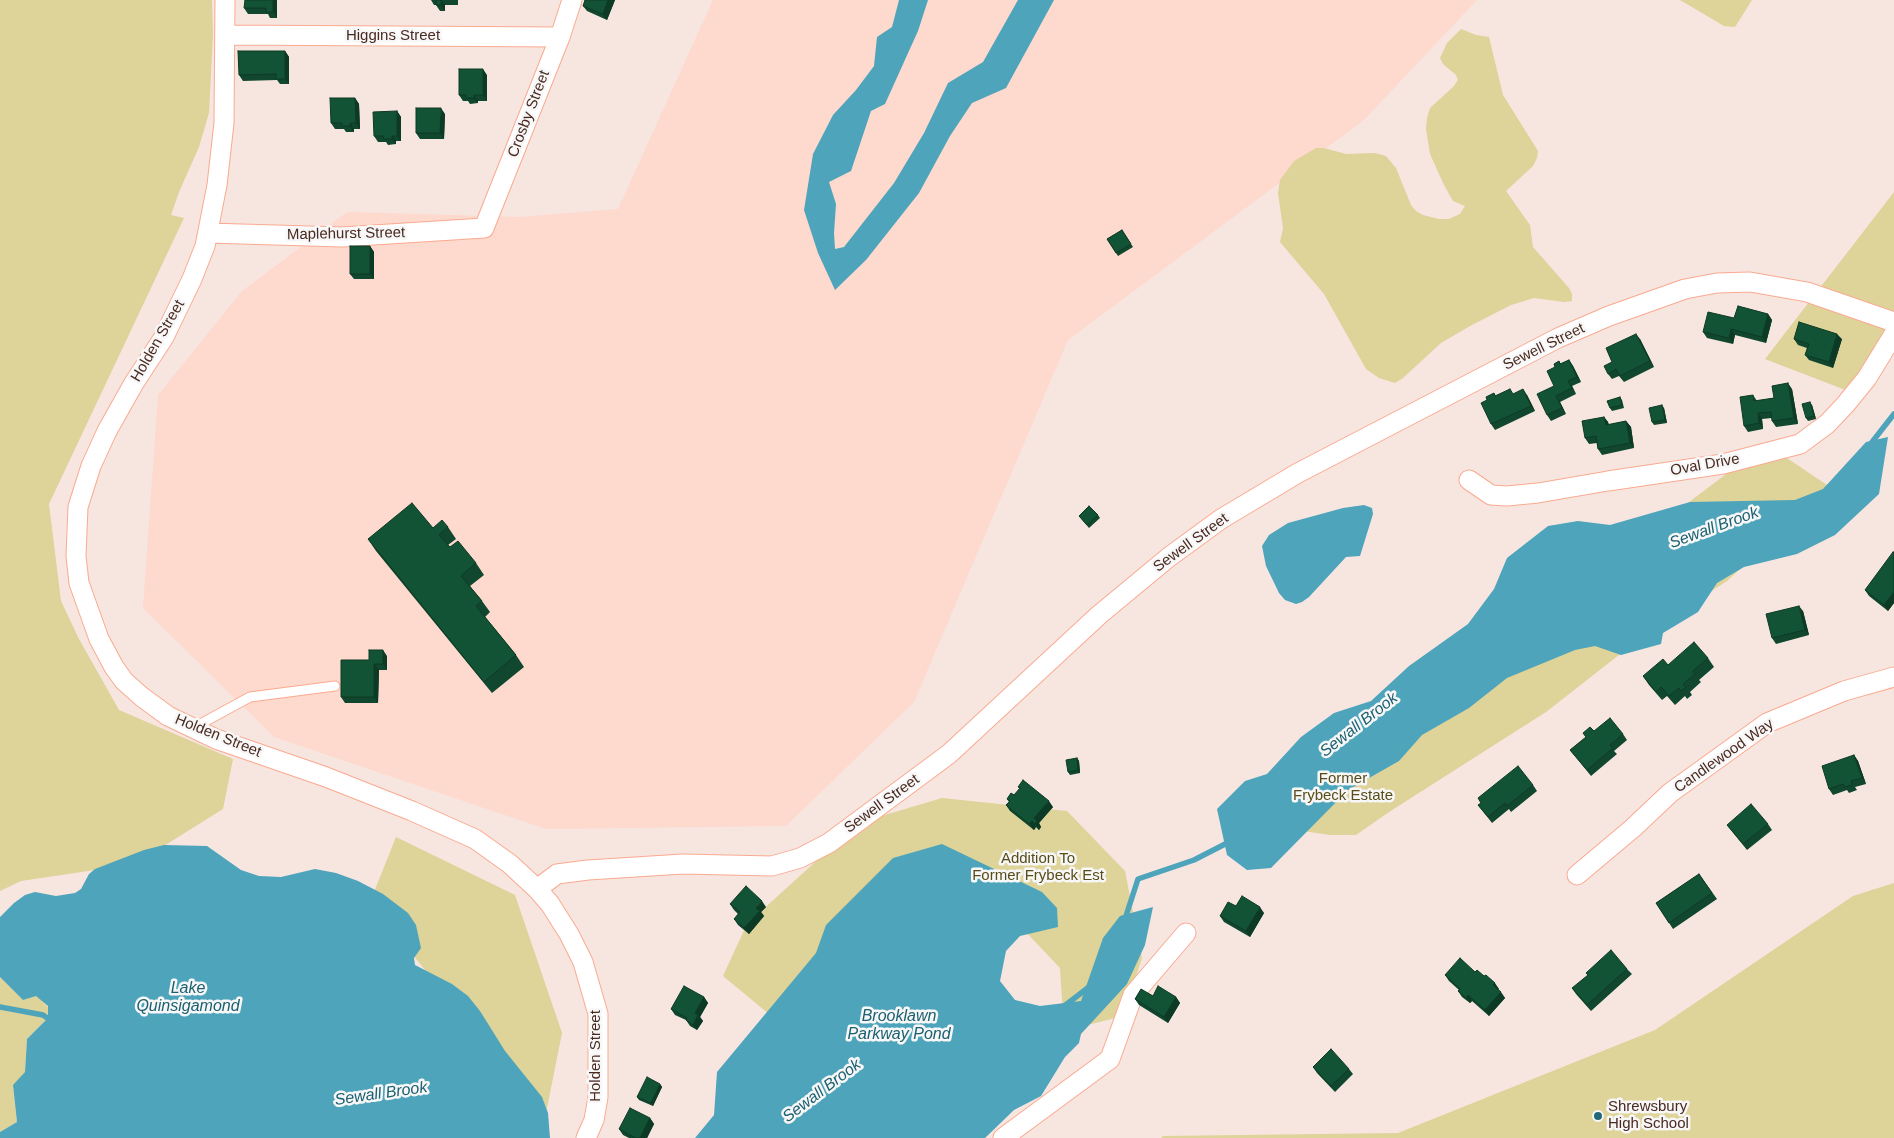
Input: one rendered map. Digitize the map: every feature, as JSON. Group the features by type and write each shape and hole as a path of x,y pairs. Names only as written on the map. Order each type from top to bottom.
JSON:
{"street":[{"name":"Holden Street","path":"225,0 224,123 221,160 208,233 192,280 173,320 107,431 92,466 78,506 76,556 79,583 99,639 114,667 124,681 168,716 216,739 326,777 412,811 475,839 510,864 537,889 550,904 570,934 583,962 598,1014 598,1098 594,1120 586,1138"},
{"name":"Crosby Street","path":"484,228 560,37 572,0"},
{"name":"Higgins Street","path":"226,35 560,37"},
{"name":"Maplehurst Street","path":"208,233 342,237 484,228"},
{"name":"Sewell Street","path":"537,889 557,874 588,870 683,864 772,866 800,858 829,843 950,754 1099,615 1169,557 1221,519 1315,464 1558,338 1609,316 1685,289 1717,283 1750,282 1807,292 1894,322"},
{"name":"Oval Drive","path":"1469,480 1491,495 1507,496 1538,493 1723,464 1800,444 1827,424 1845,405 1867,378 1894,334"},
{"name":"Candlewood Way","path":"1577,875 1633,828 1670,793 1766,723 1844,691 1894,677"},
{"path":"1003,1138 1110,1060 1133,995 1186,933"}],"lane":[{"path":"192,728 250,697 334,686"}],"shaded area":[{"path":"713,0 1477,0 1364,120 1068,340 914,702 786,826 546,829 274,737 143,608 158,395 242,291 347,212 520,217 618,209"}],"green space":[{"path":"0,0 212,0 213,35 209,113 199,147 171,215 184,218 49,504 61,601 79,639 119,710 233,759 223,809 135,864 21,881 0,891"},
{"path":"1680,0 1752,0 1735,27 1724,26"},
{"path":"1461,29 1476,35 1489,37 1503,95 1538,151 1533,166 1506,191 1530,225 1533,247 1569,288 1572,294 1572,301 1564,302 1534,298 1511,305 1441,343 1395,383 1379,378 1366,369 1324,294 1280,242 1283,228 1278,193 1280,180 1294,161 1316,148 1324,148 1346,154 1375,153 1386,156 1396,168 1411,205 1416,211 1439,219 1449,219 1460,214 1465,206 1453,201 1444,185 1430,154 1426,129 1430,108 1458,80 1456,75 1443,64 1440,58 1447,43"},
{"path":"1894,192 1894,327 1848,391 1765,359"},
{"name":"Former Frybeck Estate","path":"1766,444 1830,487 1727,581 1647,633 1546,712 1356,835 1330,835 1303,831 1471,650 1579,585"},
{"name":"Addition To Former Frybeck Est","path":"942,798 1067,811 1125,871 1142,958 1123,1016 1064,1031 1060,968 1023,929 781,1024 723,976 747,924 858,823"},
{"path":"396,837 515,895 562,1033 545,1118 370,902"},
{"path":"1894,883 1894,1138 1161,1138 1163,1136 1398,1133 1655,1030 1853,896"},
{"path":"0,977 23,1000 36,995 48,1007 48,1018 27,1039 25,1072 13,1086 17,1122 0,1132"}],"water":[{"path":"899,0 928,0 918,31 885,104 871,111 851,171 829,182 836,204 835,249 844,247 894,183 924,133 948,83 983,62 1018,0 1054,0 1006,88 972,103 950,136 919,193 866,260 835,290 818,253 804,210 813,154 833,115 856,90 874,66 877,37 892,27"},
{"path":"1888,437 1879,494 1835,535 1797,554 1744,567 1717,583 1698,612 1663,633 1661,644 1621,655 1595,646 1575,650 1507,678 1469,708 1422,735 1399,761 1348,790 1271,868 1247,870 1227,855 1217,809 1245,781 1267,774 1301,737 1334,713 1371,701 1409,666 1468,624 1494,589 1507,558 1548,526 1578,521 1610,525 1690,502 1795,500 1823,489 1866,442"},
{"path":"1364,505 1372,508 1373,514 1360,556 1346,557 1309,597 1302,602 1296,604 1285,600 1279,593 1266,566 1262,546 1269,535 1288,523 1343,508"},
{"name":"Brooklawn Parkway Pond","path":"942,844 1042,892 1057,908 1058,927 1020,936 1006,951 1000,981 1015,1000 1040,1006 1081,1001 1103,938 1120,916 1153,907 1145,945 1127,984 1081,1034 1079,1043 1065,1057 1041,1096 1014,1110 985,1138 695,1138 714,1115 717,1072 816,953 826,925 893,858"},
{"name":"Lake Quinsigamond","path":"164,845 207,846 241,870 259,876 281,877 315,869 336,873 358,881 383,894 408,913 416,925 421,948 414,958 415,965 452,984 468,996 480,1011 505,1051 542,1097 548,1113 550,1138 0,1138 0,1132 17,1122 13,1085 25,1072 27,1039 48,1018 48,1006 36,996 23,1000 0,977 0,917 25,895 35,892 56,896 75,893 81,889 89,874 95,869 144,850"}],"building":[{"path":"245,0 273,0 273,12 266,12 266,8 244,8"},
{"path":"436,0 441,0 441,5 436,5"},
{"path":"585,0 608,0 603,14 583,6"},
{"path":"238,51 285,51 285,79 276,79 276,74 239,75"},
{"path":"459,69 483,69 483,95 474,95 474,98 466,98 466,95 459,95"},
{"path":"330,98 355,98 356,123 350,123 350,126 342,126 342,123 331,123"},
{"path":"416,108 441,108 440,133 416,133"},
{"path":"397,111 397,136 392,136 392,139 384,139 383,136 374,136 373,112"},
{"path":"1122,230 1131,244 1116,253 1107,239"},
{"path":"350,246 370,246 370,274 350,274"},
{"path":"1738,306 1768,314 1762,337 1731,329 1729,338 1703,332 1708,312 1734,318"},
{"path":"1799,322 1837,334 1829,362 1805,355 1809,344 1794,339"},
{"path":"1636,334 1650,361 1620,376 1616,369 1608,374 1604,366 1612,362 1606,348"},
{"path":"1569,360 1577,377 1568,381 1572,388 1556,396 1562,408 1547,415 1537,394 1554,386 1547,371 1555,367 1554,364 1559,361 1560,364"},
{"path":"1788,383 1794,418 1772,421 1771,412 1758,413 1759,423 1744,426 1740,397 1753,395 1754,401 1774,398 1772,386"},
{"path":"1510,389 1513,394 1523,389 1531,406 1491,424 1481,403 1487,400 1486,397 1494,393 1495,396"},
{"path":"1620,397 1622,405 1610,408 1607,401"},
{"path":"1810,402 1814,416 1806,418 1802,404"},
{"path":"1662,405 1665,420 1652,422 1649,408"},
{"path":"1604,417 1606,425 1626,421 1630,443 1598,449 1596,436 1585,438 1582,421"},
{"path":"412,503 433,528 442,520 448,527 439,535 450,547 458,541 476,563 461,576 482,601 476,606 516,655 484,682 368,539"},
{"path":"1089,506 1098,515 1087,525 1079,516"},
{"path":"1893,552 1894,592 1884,605 1865,590"},
{"path":"1799,606 1805,630 1772,638 1766,614"},
{"path":"1694,642 1708,658 1693,671 1695,674 1683,684 1686,687 1681,691 1679,688 1669,696 1661,687 1656,692 1643,676 1663,659 1668,665"},
{"path":"369,650 383,650 383,664 374,664 374,697 341,697 341,660 369,660"},
{"path":"1610,718 1623,734 1610,745 1613,748 1587,770 1570,750 1586,737 1583,733 1590,727 1594,731"},
{"path":"1854,755 1862,778 1851,781 1852,785 1845,787 1843,784 1829,789 1822,766"},
{"path":"1077,758 1078,770 1068,772 1066,760"},
{"path":"1518,766 1533,785 1507,806 1505,803 1488,817 1478,805 1481,803 1478,798"},
{"path":"1023,780 1049,801 1034,818 1037,821 1035,824 1032,821 1029,824 1006,805 1010,801 1007,799 1011,793 1014,795 1020,788 1018,787"},
{"path":"1751,804 1768,824 1743,844 1727,825"},
{"path":"1699,874 1712,893 1669,923 1656,903"},
{"path":"746,886 762,901 756,908 760,911 744,928 734,919 740,912 730,904"},
{"path":"1242,896 1260,907 1246,931 1220,916 1228,902 1236,906"},
{"path":"1611,950 1627,969 1587,1005 1572,988 1588,975 1586,973"},
{"path":"1460,958 1475,972 1477,970 1484,976 1486,975 1501,992 1485,1010 1468,995 1466,998 1458,991 1460,989 1445,975"},
{"path":"684,986 704,997 695,1013 698,1015 693,1025 686,1020 687,1018 671,1009"},
{"path":"1158,986 1176,997 1164,1017 1135,999 1141,989 1153,996"},
{"path":"1331,1049 1349,1069 1331,1086 1313,1067"},
{"path":"647,1077 660,1084 651,1103 637,1097"},
{"path":"630,1108 650,1118 640,1138 636,1138 619,1129"}],"waterway":[{"name":"Sewall Brook","path":"1869,446 1894,414"},
{"name":"Sewall Brook","path":"1124,922 1138,879 1194,860 1231,841"},
{"name":"Sewall Brook","path":"1063,1007 1089,987"},
{"path":"0,1007 43,1015 53,1022"}],"place":[{"name":"Shrewsbury High School","path":"1598,1116"}]}
